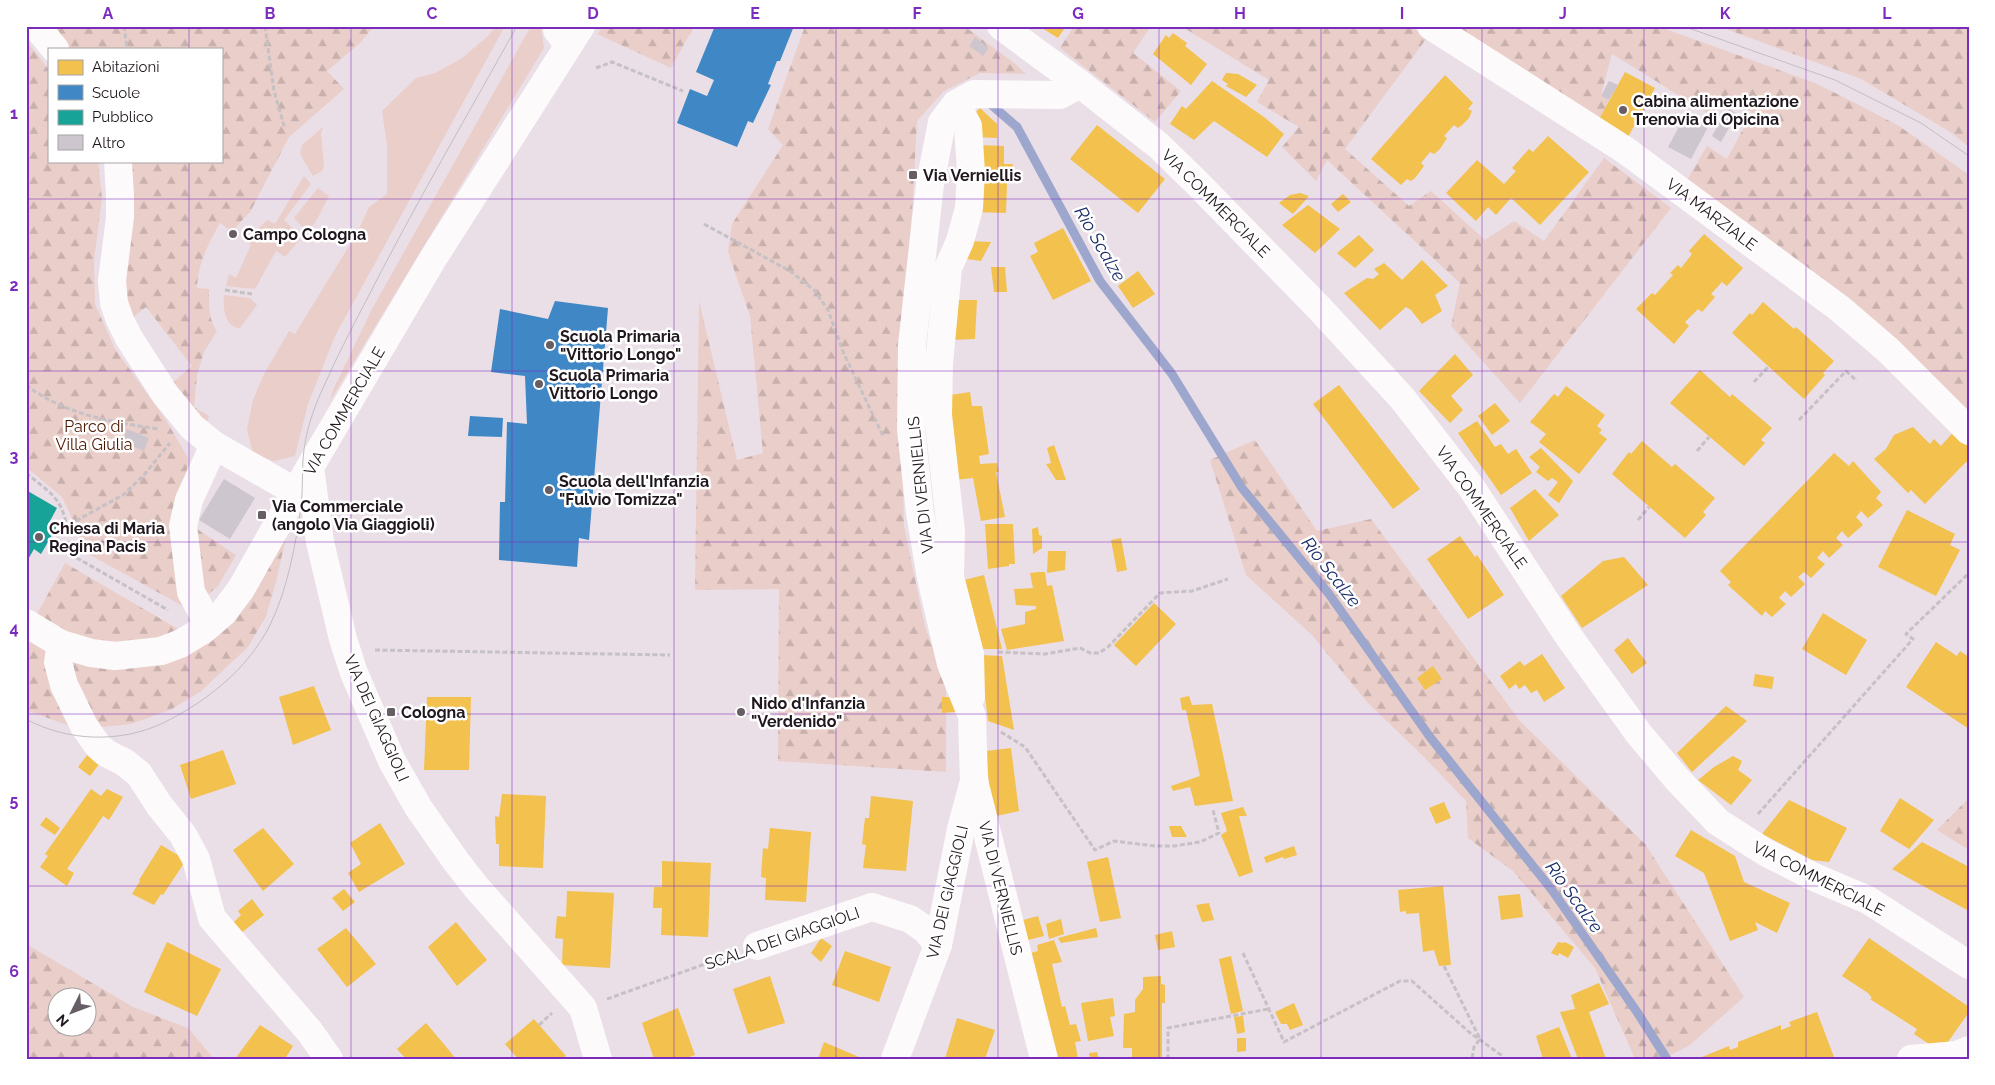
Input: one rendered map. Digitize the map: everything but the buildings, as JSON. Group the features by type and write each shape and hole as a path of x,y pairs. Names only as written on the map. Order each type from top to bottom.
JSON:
{"street":[{"path":"36,26 54,48"},
{"name":"VIA COMMERCIALE","path":"1001,26 1080,84 1159,146 1192,177 1321,310 1402,398 1471,487 1567,634 1639,734 1676,779 1718,822 1764,852 1868,900 1969,965"},
{"name":"VIA MARZIALE","path":"1431,26 1625,150 1839,308 1888,350 1969,432"},
{"name":"VIA COMMERCIALE","path":"26,623 61,644 90,653 115,656 161,652 180,644 223,613 241,589 434,256 569,32"},
{"path":"956,104 974,94 1060,95 1080,84"},
{"name":"VIA DI VERNIELLIS","path":"972,716 951,664 931,578 920,513 912,430 912,345 930,184 942,122 956,104 968,126 971,172 969,208 960,241 948,268 939,364 938,415 951,532 950,576 970,654 972,716 974,781 1044,1059"},
{"path":"118,162 120,217 112,281 114,304 120,320 135,347 182,416 192,427 214,445 296,492"},
{"path":"206,627 191,592 183,526 189,500 214,445"},
{"name":"VIA DEI GIAGGIOLI","path":"310,467 320,542 346,649 354,673 392,761 418,808 476,887 583,1008 598,1059"},
{"path":"61,644 58,662 64,685 84,726 102,750 124,762 139,774 159,805 183,835 196,859 212,918 310,1032 329,1059"},
{"name":"VIA DEI GIAGGIOLI","path":"895,1059 938,945 961,829 974,781"},
{"name":"SCALA DEI GIAGGIOLI","path":"758,946 872,908 910,919 926,930 938,945"},
{"path":"1914,1058 1957,1055 1969,1050"}],"path":[{"path":"124,26 127,48"},
{"path":"265,26 274,91 285,130"},
{"path":"596,68 612,62 683,90"},
{"path":"704,224 790,271 814,290 828,310 844,354"},
{"path":"225,290 252,294"},
{"path":"1754,382 1768,367"},
{"path":"1799,420 1846,371 1857,381"},
{"path":"26,385 46,400 86,415 112,422 168,431"},
{"path":"1697,450 1709,436"},
{"path":"26,473 56,497 64,512 67,528 81,518 123,495 144,475 173,440"},
{"path":"1638,520 1649,507"},
{"path":"70,554 206,627"},
{"path":"1739,835 1913,639 1906,634 1969,574"},
{"path":"970,654 995,652 1045,654 1080,648 1090,653 1100,653 1160,593 1192,591 1228,579"},
{"path":"346,649 670,655"},
{"path":"972,716 1025,747 1095,850 1114,841 1155,846 1174,846 1200,842 1219,833 1213,810"},
{"name":"SCALA DEI GIAGGIOLI","path":"619,995 758,946"},
{"path":"1243,953 1284,1042 1400,981 1412,980 1469,1032 1501,1054 1502,1059"},
{"path":"1444,966 1480,1039"},
{"path":"1168,1059 1168,1028 1268,1008"},
{"path":"1472,1059 1474,1047 1480,1039"}],"green space":[{"name":"Parco di Villa Giulia","path":"45,26 374,26 360,43 327,71 344,89 289,137 250,212 232,231 220,223 204,254 199,270 197,288 209,289 209,306 217,331 204,352 197,375 194,407 209,416 205,428 169,386 192,366 146,307 126,323 125,162 222,162 222,48 62,48"},
{"path":"496,26 505,26 335,336 308,404 295,456 274,461 253,454 247,429 253,400 264,374 289,331 295,334 357,233 369,207 387,194 387,145 382,111 416,78 435,73 461,59 489,35"},
{"path":"531,26 541,26 544,48 330,401 334,388 372,309"},
{"path":"604,26 694,26 671,68 597,34"},
{"path":"805,26 964,26 1013,62 1026,74 980,73 944,91 917,121 912,214 900,347 904,526 925,627 946,682 946,772 778,761 779,589 695,590 699,301 737,460 763,453 750,316 728,252 732,224 783,145 768,129"},
{"path":"1074,26 1151,26 1133,53 1181,91 1155,122 1060,48"},
{"path":"1181,26 1405,26 1429,35 1345,149 1409,206 1431,191 1485,240 1514,221 1544,241 1604,158 1671,208 1520,403 1451,326 1460,283 1327,160 1316,181 1282,147 1299,127 1257,102 1269,80"},
{"path":"1447,26 1657,26 1815,83 1899,126 1969,175 1969,414 1687,180 1707,146 1727,159 1752,112 1724,97 1711,115 1612,54 1601,95 1609,100 1598,121"},
{"path":"1718,26 1969,26 1969,147 1952,133 1861,79"},
{"name":"Parco di Villa Giulia","path":"26,40 48,69 48,162 98,162 102,198 94,261 95,304 115,349 166,420 188,458 182,519 236,555 218,586 190,610 74,546 80,535 62,497 26,467"},
{"path":"323,127 321,134 324,166 322,171 313,176 300,154 302,145"},
{"path":"304,176 311,184 284,220 302,237 285,257 276,251 255,289 226,286 229,274 236,278 251,245 245,241 267,220 275,224"},
{"path":"318,188 329,196 315,223 307,232 294,218"},
{"path":"224,295 250,298 257,305 240,328 235,327 228,321 224,311"},
{"path":"1255,440 1317,531 1371,519 1520,721 1645,844 1744,997 1690,1045 1663,1059 1635,1059 1595,968 1513,871 1468,838 1466,801 1368,703 1312,635 1246,575 1210,460"},
{"path":"290,519 276,582 266,616 248,647 200,692 170,710 131,724 93,728 68,657 162,659"},
{"path":"65,563 178,629 152,640 131,644 98,641 62,631 37,614"},
{"path":"30,642 51,654 74,726 26,710 26,651"},
{"path":"1969,798 1969,850 1937,830"},
{"path":"26,944 133,1007 188,1028 214,1059 26,1059"}],"waterway":[{"name":"Rio Scalze","path":"986,100 1017,127 1100,281 1172,374 1242,488 1329,594 1430,737 1552,890 1637,1012 1667,1059"}],"tram line":[{"path":"26,719 42,727 77,736 112,737 147,730 179,715 210,694 238,670 261,641 276,612 290,567 301,506 304,449 316,403 386,263 517,26"},
{"path":"1683,26 1835,80 1921,123 1969,156"}],"place":[{"name":"Cabina alimentazione Trenovia di Opicina","path":"1623,110"},
{"name":"Via Verniellis","path":"913,175"},
{"name":"Campo Cologna","path":"233,234"},
{"name":"Scuola Primaria \"Vittorio Longo\"","path":"550,345"},
{"name":"Scuola Primaria Vittorio Longo","path":"539,384"},
{"name":"Scuola dell'Infanzia \"Fulvio Tomizza\"","path":"549,490"},
{"name":"Via Commerciale (angolo Via Giaggioli)","path":"262,515"},
{"name":"Chiesa di Maria Regina Pacis","path":"39,537"},
{"name":"Cologna","path":"391,712"},
{"name":"Nido d'Infanzia \"Verdenido\"","path":"741,712"}]}
